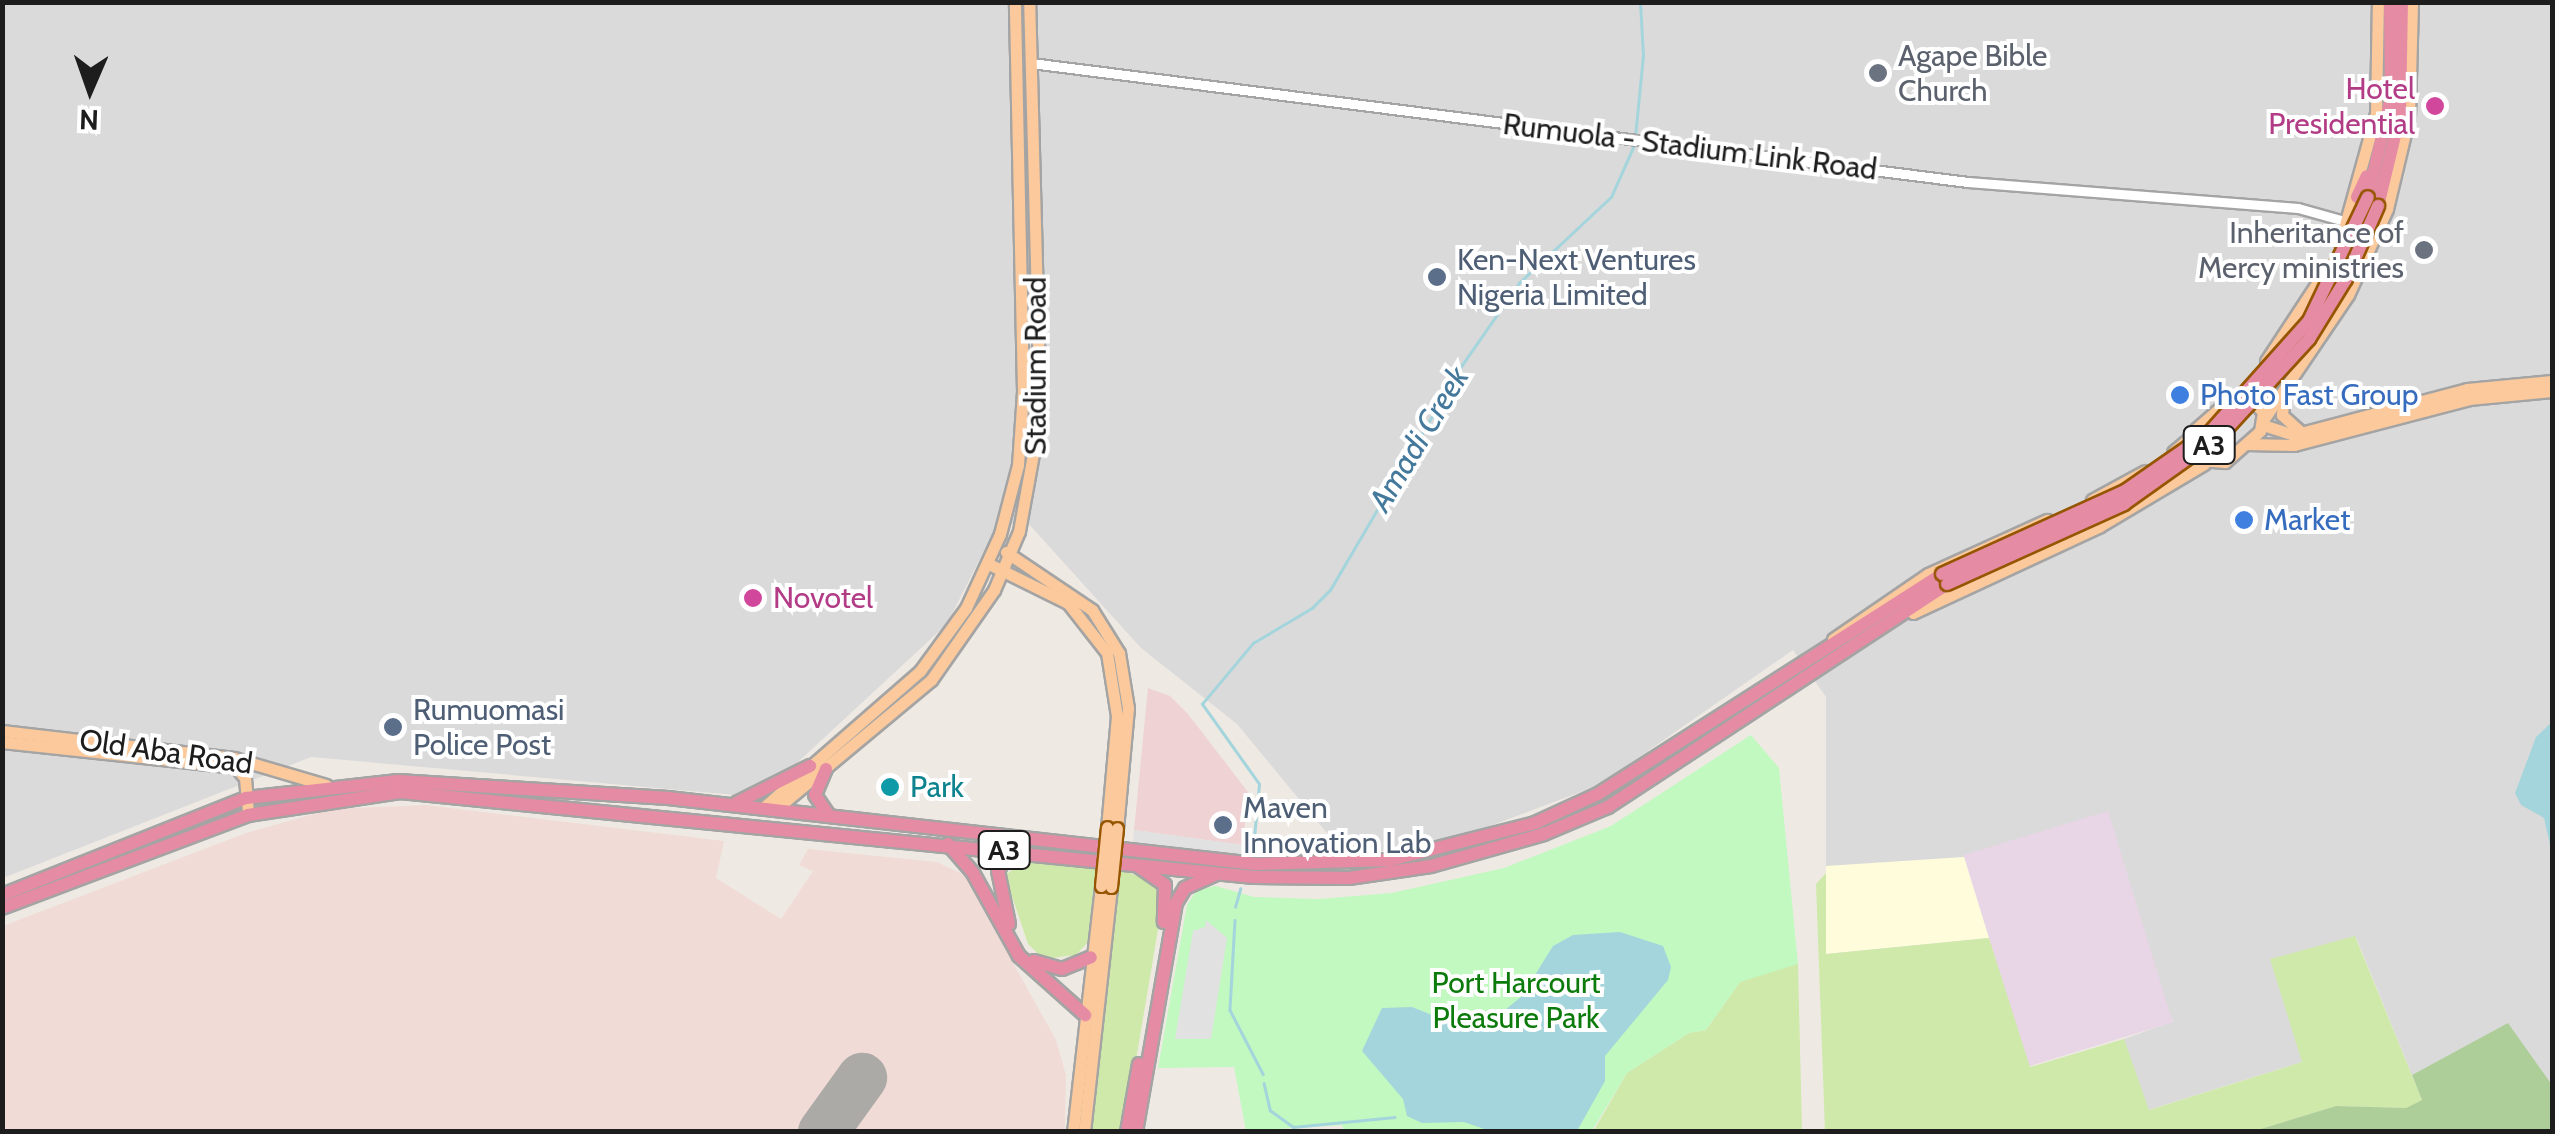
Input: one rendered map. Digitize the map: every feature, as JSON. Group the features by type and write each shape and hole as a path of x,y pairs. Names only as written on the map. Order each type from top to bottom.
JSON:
{"highway":[{"name":"A3","path":"2368,200 2392,82 2390,2"},
{"name":"A3","path":"2,896 246,798 326,785 427,782 733,804 1255,864 1390,860 1535,823 1588,800 1833,639 2124,491 2210,432 2308,321 2368,200 2400,115 2402,2"},
{"path":"2403,34 2409,117"},
{"name":"A3","path":"2,908 248,814 341,797 428,793 1224,873 1302,879 1386,874 1544,834 1638,790 1945,579"},
{"path":"733,804 810,766"},
{"path":"826,770 814,796 829,816"},
{"path":"948,844 973,873 1019,956 1085,1015"},
{"path":"1026,853 1004,860 997,879 1023,951 1050,969 1091,957"},
{"path":"1127,1132 1167,893 1160,878 1131,863"},
{"path":"1136,1132 1176,902 1194,882 1224,873"}],"main road":[{"name":"Stadium Road","path":"770,808 810,766 910,684 949,634 995,547 1015,479 1022,424 1015,2"},
{"name":"Stadium Road","path":"770,808 826,770 920,692 966,635 1011,554 1034,472 1040,416 1030,2"},
{"path":"1833,639 1928,574 2086,504 2193,435 2234,397 2302,314 2348,222 2368,200 2380,72 2378,2"},
{"path":"1855,641 2100,526 2204,464 2225,462 2246,444 2367,258 2391,198 2409,117 2412,2"},
{"path":"2290,380 2280,409 2288,426 2302,433"},
{"path":"2234,397 2255,400 2263,422 2284,436 2467,389 2552,381"},
{"path":"2246,444 2300,444 2469,399 2552,391"},
{"path":"2193,435 2194,455 2204,464"},
{"path":"995,547 1092,610 1119,653 1128,708 1112,827 1084,1132"},
{"path":"989,564 1068,603 1107,653 1117,704 1112,827"},
{"name":"Old Aba Road","path":"2,731 234,758 326,785"},
{"name":"Old Aba Road","path":"2,742 231,765 246,778 248,814"},
{"path":"1073,1132 1091,957 1106,887"}],"street":[{"name":"Rumuola - Stadium Link Road","path":"1031,63 1968,182 2298,208 2348,222"}],"shaded area":[{"path":"3,3 2552,3 2552,1085 2508,1024 2412,1075 2356,937 2302,1062 2148,1110 2124,1039 2174,1021 1964,857 1989,938 1826,954 1826,697 1793,650 1599,785 1469,834 1340,859 1336,844 1237,724 1141,648 1026,521 995,529 947,624 785,774 735,795 311,757 3,878"},
{"path":"1148,688 1170,696 1188,714 1248,792 1243,845 1134,830"},
{"path":"426,805 724,841 716,878 781,919 813,871 799,865 808,849 937,862 964,875 1056,1040 1066,1075 1065,1131 3,1131 3,926 246,833 332,809"},
{"path":"2108,811 2173,1022 2028,1066 1964,855"},
{"path":"1134,830 1243,845 1242,856 1133,843"},
{"path":"1964,857 1989,938 1826,954 1826,866"},
{"path":"1206,920 1227,938 1211,1039 1175,1039 1193,931 1205,927"}],"green space":[{"name":"Port Harcourt Pleasure Park","path":"1751,735 1779,768 1798,964 1740,982 1706,1030 1689,1033 1627,1073 1592,1131 1344,1132 1342,1125 1246,1131 1234,1067 1158,1068 1187,905 1197,890 1216,886 1254,897 1319,899 1392,893 1504,868 1611,826"},
{"path":"1026,861 1097,868 1090,940 1076,955 1043,959 1028,944 1005,875"},
{"path":"1118,868 1161,886 1162,906 1124,1131 1091,1132"},
{"path":"1826,873 1826,954 1989,938 2030,1067 2124,1039 2149,1110 2302,1062 2270,959 2355,936 2422,1100 2406,1108 2336,1106 2254,1131 1825,1131 1816,884"},
{"path":"1781,964 1798,964 1802,1131 1593,1132 1627,1073 1689,1033 1706,1030 1740,982"},
{"path":"2508,1023 2552,1085 2552,1131 2254,1131 2336,1106 2406,1108 2422,1100 2412,1075"}],"water":[{"path":"2552,722 2552,854 2544,818 2521,805 2515,793 2536,737"},
{"path":"1620,932 1663,946 1671,967 1668,980 1605,1056 1605,1081 1577,1131 1490,1131 1464,1122 1422,1123 1407,1116 1403,1099 1362,1051 1382,1008 1412,1007 1452,1023 1494,1019 1522,996 1553,946 1573,935"}],"waterway":[{"name":"Amadi Creek","path":"1635,137 1643,56 1640,2"},
{"name":"Amadi Creek","path":"1253,848 1259,784 1202,704 1253,643 1312,608 1330,590 1462,365 1519,283 1611,197 1634,145"},
{"name":"Amadi Creek","path":"1235,907 1240,889"},
{"name":"Amadi Creek","path":"1235,920 1230,1010 1263,1074"},
{"name":"Amadi Creek","path":"1264,1083 1270,1110 1293,1127 1395,1117"}],"runway":[{"path":"823,1132 862,1078"}],"place":[{"name":"Agape Bible Church","path":"1878,73"},
{"name":"Hotel Presidential","path":"2435,106"},
{"name":"Inheritance of Mercy ministries","path":"2424,250"},
{"name":"Ken-Next Ventures Nigeria Limited","path":"1437,277"},
{"name":"Photo Fast Group","path":"2180,395"},
{"name":"Market","path":"2244,520"},
{"name":"Novotel","path":"753,598"},
{"name":"Rumuomasi Police Post","path":"393,727"},
{"name":"Park","path":"890,787"},
{"name":"Maven Innovation Lab","path":"1223,825"}]}
